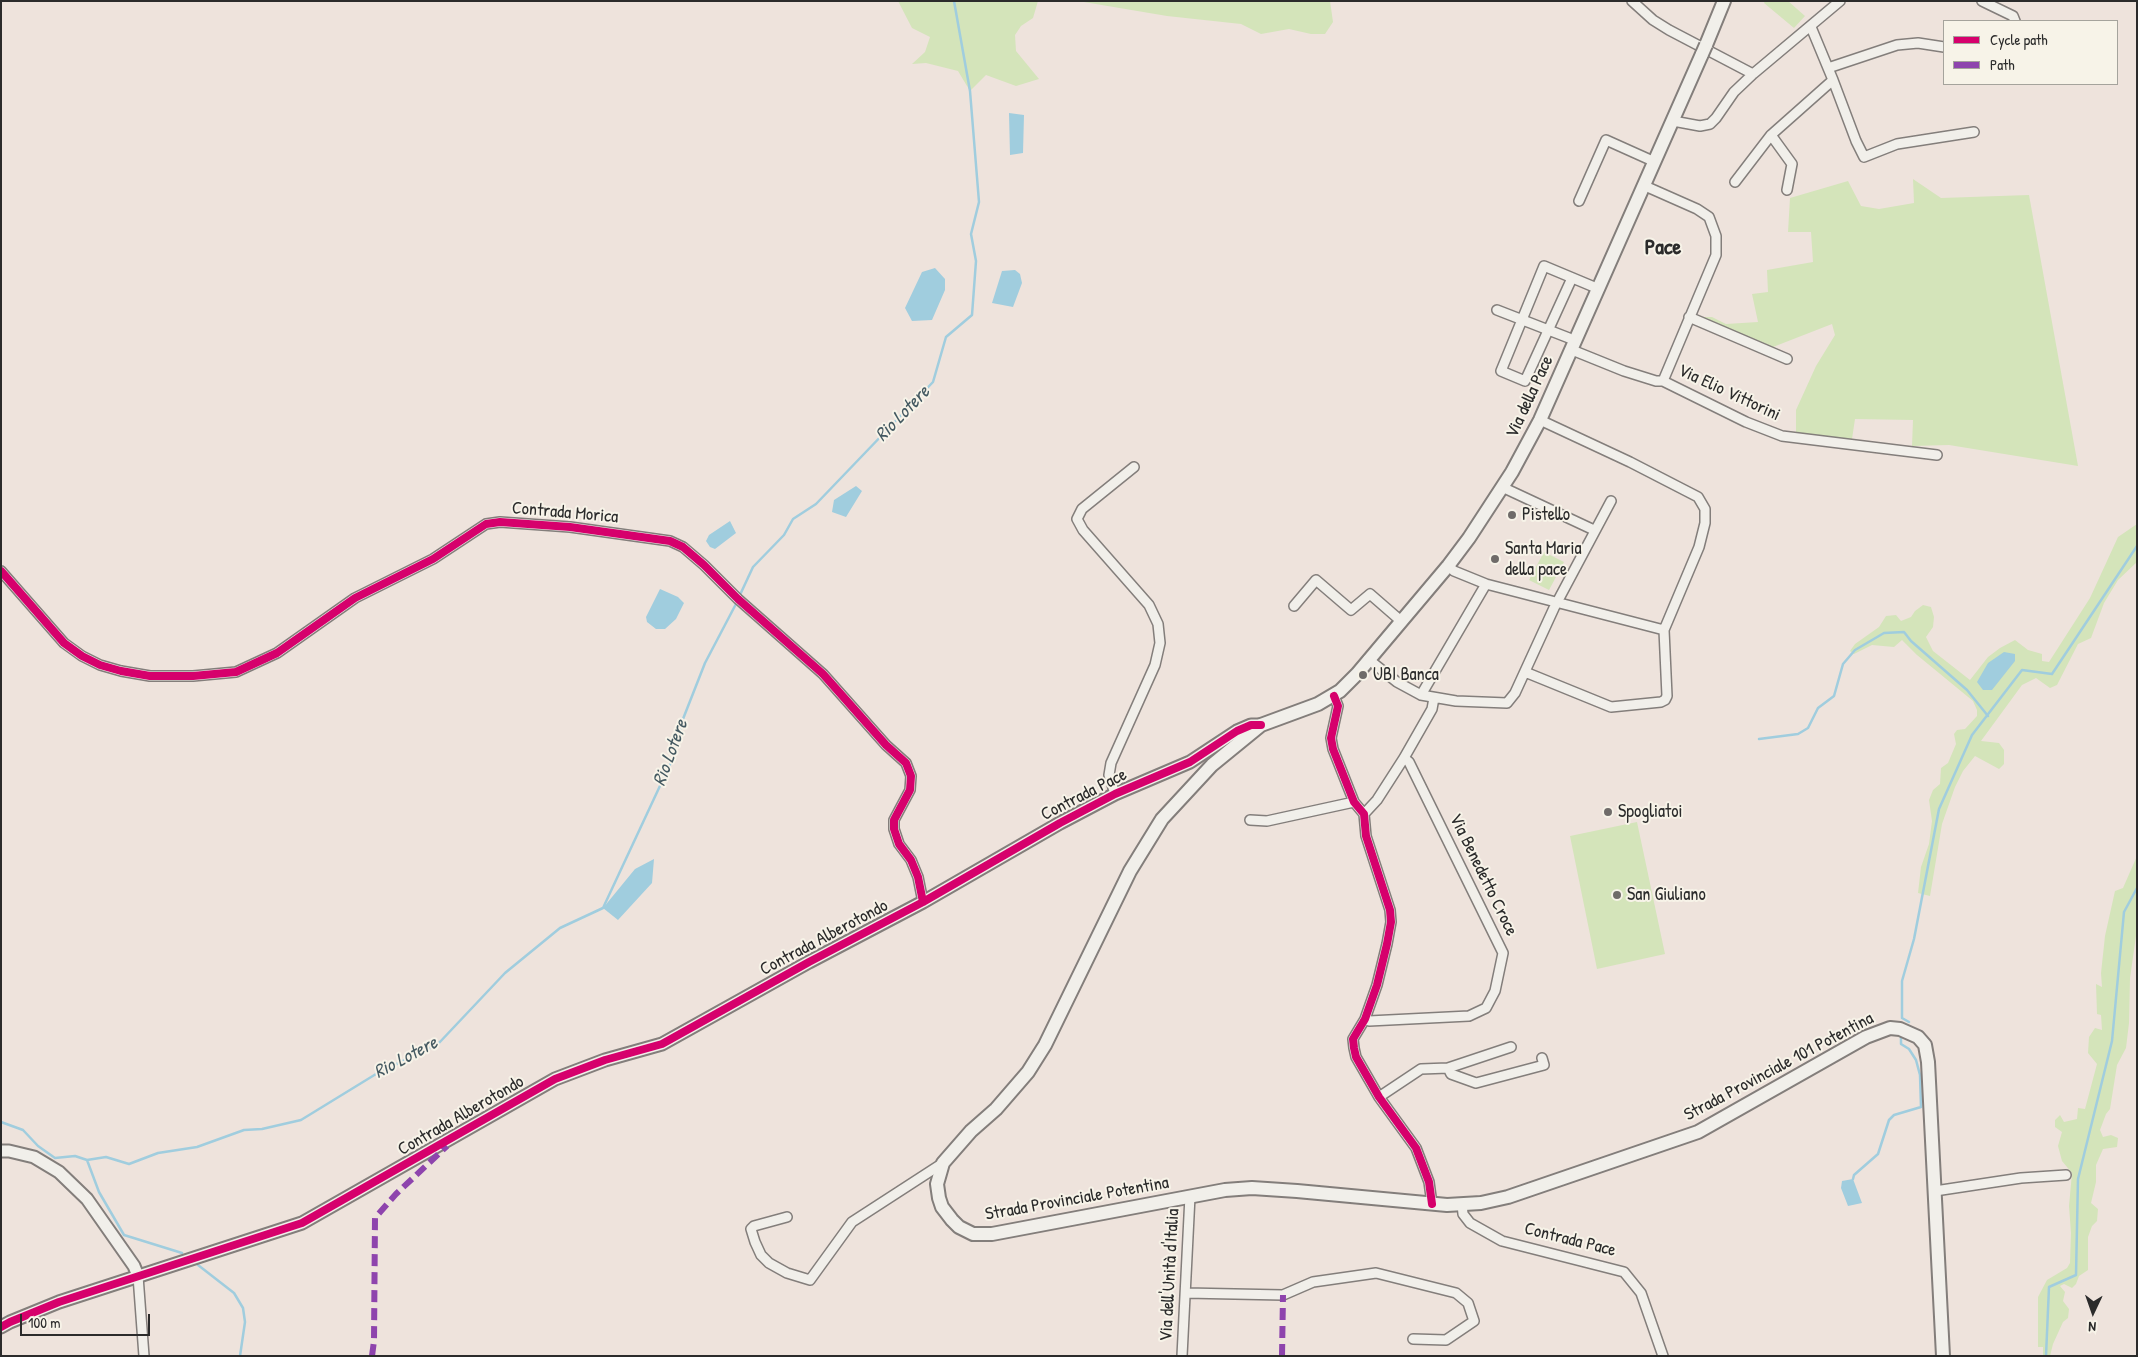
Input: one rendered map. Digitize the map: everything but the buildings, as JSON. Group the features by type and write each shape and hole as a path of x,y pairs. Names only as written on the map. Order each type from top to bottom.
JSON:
{"main road":[{"name":"Via della Pace","path":"1261,725 1318,704 1334,696 1357,674 1448,566 1502,487 1540,420 1571,344 1599,289 1645,186 1724,1"},
{"name":"Strada Provinciale Potentina","path":"1261,725 1212,765 1162,819 1130,872 1045,1045 1028,1072 943,1163 937,1184 942,1207 959,1227 974,1234 992,1234 1190,1196 1252,1188 1297,1190 1432,1204 1462,1204"},
{"name":"Strada Provinciale 101 Potentina","path":"1462,1204 1481,1203 1508,1197 1698,1132 1866,1037 1890,1028 1908,1031 1918,1037 1925,1045 1928,1062 1943,1356"}],"street":[{"path":"1632,1 1661,25 1753,74"},
{"path":"1673,122 1700,126 1710,124 1734,92 1753,74 1840,1"},
{"path":"1982,1 2013,16 2015,20"},
{"path":"1811,27 1864,157 1896,144 1974,132"},
{"path":"1828,68 1897,45 1918,43 1943,46"},
{"path":"1735,182 1771,134 1833,80"},
{"path":"1771,134 1792,164 1787,190"},
{"path":"1579,201 1606,140 1655,162"},
{"path":"1645,186 1697,209 1709,217 1716,236 1716,255 1663,381"},
{"path":"1572,278 1525,381 1501,371 1544,266 1599,289"},
{"name":"Via Elio Vittorini","path":"1497,310 1549,330 1571,344 1624,371 1656,381 1663,381 1746,422 1782,436 1937,456"},
{"path":"1689,317 1787,359"},
{"path":"1525,672 1611,707 1665,700 1667,696 1664,630 1703,536 1705,523 1705,508 1698,497 1630,462 1540,420"},
{"path":"1115,794 1109,775 1111,763 1155,665 1160,643 1158,624 1150,605 1083,530 1077,519 1082,509 1134,467"},
{"path":"1502,487 1594,530"},
{"path":"1368,659 1397,682 1421,695 1434,698 1507,703 1515,693 1557,603 1611,501"},
{"name":"Contrada Morica","path":"1,572 64,644 82,656 121,672 150,676 193,676 236,672 277,653 355,598 432,559 486,524 500,522 570,527 670,541 683,547 704,565 738,599 823,674 886,745 906,763 911,776 910,790 894,820 894,829 899,844 910,860 918,877 923,902"},
{"path":"1448,566 1454,571 1486,584 1664,630"},
{"path":"1294,606 1316,580 1351,610 1370,594 1401,621"},
{"path":"1421,695 1486,584"},
{"path":"1334,696 1338,706 1333,726 1332,744 1354,802 1364,814 1366,836 1388,899 1391,922 1376,985 1365,1019 1353,1039 1354,1048 1356,1057 1379,1097 1416,1148 1429,1182 1432,1204"},
{"path":"1364,814 1377,800 1404,758 1432,709 1434,698"},
{"name":"Contrada Pace","path":"923,902 1060,823 1115,794 1190,762 1237,731 1251,725 1261,725"},
{"name":"Via Benedetto Croce","path":"1365,1019 1370,1021 1469,1016 1486,1008 1495,991 1503,953 1409,762 1404,758"},
{"path":"1250,820 1267,821 1354,802"},
{"name":"Contrada Alberotondo","path":"1,1327 59,1302 302,1223 556,1079 605,1060 662,1044 809,962 923,902"},
{"path":"1379,1097 1421,1069 1448,1068 1511,1046"},
{"path":"1448,1068 1451,1074 1476,1084 1544,1066 1542,1058"},
{"path":"1,1151 9,1151 34,1158 59,1172 87,1199 134,1266 138,1276 144,1356"},
{"path":"786,1217 754,1226 751,1229 755,1242 761,1255 768,1263 787,1273 810,1280 852,1222 943,1163"},
{"path":"1935,1191 2021,1178 2066,1175"},
{"name":"Via dell'Unità d'Italia","path":"1182,1356 1190,1196"},
{"name":"Contrada Pace","path":"1462,1204 1463,1214 1470,1223 1502,1241 1624,1272 1641,1293 1663,1356"},
{"path":"1186,1293 1283,1295 1313,1282 1376,1273 1456,1293 1468,1303 1474,1321 1446,1340 1413,1339"}],"green space":[{"path":"898,1 1038,1 1033,18 1021,26 1015,35 1016,51 1039,79 1016,86 986,75 970,91 958,71 926,63 912,64 925,52 930,37 912,28"},
{"path":"1078,1 1330,1 1333,22 1325,34 1311,34 1289,29 1261,34 1241,24 1167,16"},
{"path":"1765,1 1788,1 1805,16 1794,28 1764,3"},
{"path":"1913,179 1941,198 2029,195 2078,466 1949,445 1912,446 1913,420 1855,419 1852,439 1796,433 1796,410 1816,366 1835,335 1832,324 1773,347 1701,317 1712,317 1726,324 1758,322 1752,294 1768,292 1767,270 1813,262 1811,232 1788,232 1790,198 1848,181 1861,206 1879,209 1914,203"},
{"path":"2137,524 2137,562 2118,580 2104,603 2091,638 2078,644 2057,685 2050,688 2036,678 2022,685 1981,741 1999,743 2004,750 2004,764 1999,769 1975,756 1963,771 1955,787 1942,824 1930,896 1918,893 1921,867 1929,844 1932,821 1929,800 1933,790 1940,784 1941,768 1948,763 1956,744 1954,734 1957,730 1965,729 1977,716 1977,710 1973,701 1917,655 1902,640 1894,647 1872,645 1854,654 1850,651 1855,644 1879,627 1886,616 1896,615 1901,621 1911,617 1923,605 1931,607 1934,617 1933,627 1926,637 1933,651 1970,680 1988,657 2015,640 2028,650 2042,654 2042,661 2049,662 2090,598 2118,537"},
{"path":"1544,552 1564,562 1549,590 1529,580"},
{"name":"San Giuliano","path":"1637,822 1665,954 1597,969 1570,836"},
{"path":"2137,856 2137,929 2130,978 2129,1023 2126,1048 2117,1065 2110,1109 2100,1130 2103,1137 2111,1135 2118,1138 2117,1147 2103,1149 2096,1165 2096,1182 2091,1203 2098,1209 2097,1221 2092,1226 2088,1237 2088,1270 2079,1276 2072,1288 2064,1284 2060,1286 2065,1292 2063,1301 2069,1309 2068,1318 2063,1322 2050,1356 2043,1356 2043,1347 2038,1347 2038,1297 2047,1280 2067,1268 2070,1263 2071,1233 2069,1206 2072,1173 2062,1161 2058,1146 2062,1132 2055,1127 2055,1120 2060,1115 2064,1122 2077,1119 2078,1108 2085,1109 2097,1064 2088,1053 2089,1037 2095,1028 2102,1030 2101,1015 2097,1014 2096,984 2102,987 2101,973 2105,936 2115,891 2123,888"}],"water":[{"path":"1009,113 1024,115 1023,153 1010,155"},
{"path":"935,268 945,279 945,290 932,320 912,321 905,308 922,272"},
{"path":"1015,270 1020,274 1022,283 1013,307 992,303 1002,271"},
{"path":"856,486 862,491 846,517 832,512 834,500"},
{"path":"730,521 736,533 715,549 710,547 706,541 709,535"},
{"path":"660,589 678,597 684,603 676,619 665,629 656,629 647,622 646,617"},
{"path":"2004,652 2015,654 2015,661 1992,690 1983,690 1977,682 1988,663"},
{"path":"654,859 652,883 618,920 603,908 635,869"},
{"path":"1853,1179 1862,1203 1848,1206 1841,1188 1842,1181"}],"waterway":[{"name":"Rio Lotere","path":"739,597 753,567 784,535 793,519 816,504 933,382 946,337 972,315 976,261 971,234 979,202 970,91 954,1"},
{"path":"1909,1022 1902,1018 1902,981 1914,939 1939,809 1972,735 2022,670 2052,674 2137,546"},
{"name":"Rio Lotere","path":"1,1122 23,1130 38,1146 55,1158 75,1156 87,1160 106,1157 129,1164 158,1153 197,1147 244,1130 262,1129 301,1120 376,1074 438,1044 505,973 560,928 603,908 673,758 683,719 705,663 737,602"},
{"path":"1759,739 1798,734 1808,728 1818,708 1834,696 1843,664 1855,650 1884,633 1904,632 1911,641 1967,690 1988,716"},
{"path":"2046,1356 2049,1287 2076,1275 2078,1179 2112,1041 2124,912 2137,888"},
{"path":"1853,1179 1854,1175 1878,1154 1889,1120 1894,1115 1921,1107 1920,1075 1916,1060 1909,1049 1901,1044 1901,1036"},
{"path":"87,1160 99,1192 124,1235 182,1253"},
{"path":"198,1265 234,1293 243,1308 245,1322 240,1356"}],"marked path":[{"path":"372,1356 374,1341 375,1218 396,1194 447,1146"},
{"path":"1282,1356 1283,1295"}],"cycle path":[{"path":"1,571 64,643 82,656 100,665 121,671 150,676 193,676 236,672 277,653 355,598 433,559 486,524 500,522 570,527 670,541 683,547 704,565 738,599 823,674 886,745 906,763 911,776 910,790 894,820 894,829 899,844 911,860 918,877 923,902"},
{"path":"1334,696 1338,706 1331,738 1333,749 1354,802 1364,814 1366,836 1390,910 1391,922 1377,985 1365,1019 1353,1039 1354,1048 1356,1057 1379,1097 1416,1148 1429,1182 1432,1204"},
{"path":"1,1327 59,1302 302,1223 555,1079 605,1060 662,1044 809,962 923,902 1060,823 1115,794 1190,762 1237,731 1251,725 1261,725"}],"place":[{"name":"Pistello","path":"1512,515"},
{"name":"Santa Maria della pace","path":"1495,559"},
{"name":"UBI Banca","path":"1363,675"},
{"name":"Spogliatoi","path":"1608,812"},
{"name":"San Giuliano","path":"1617,895"}],"district":[{"name":"Pace","path":"1663,248"}]}
